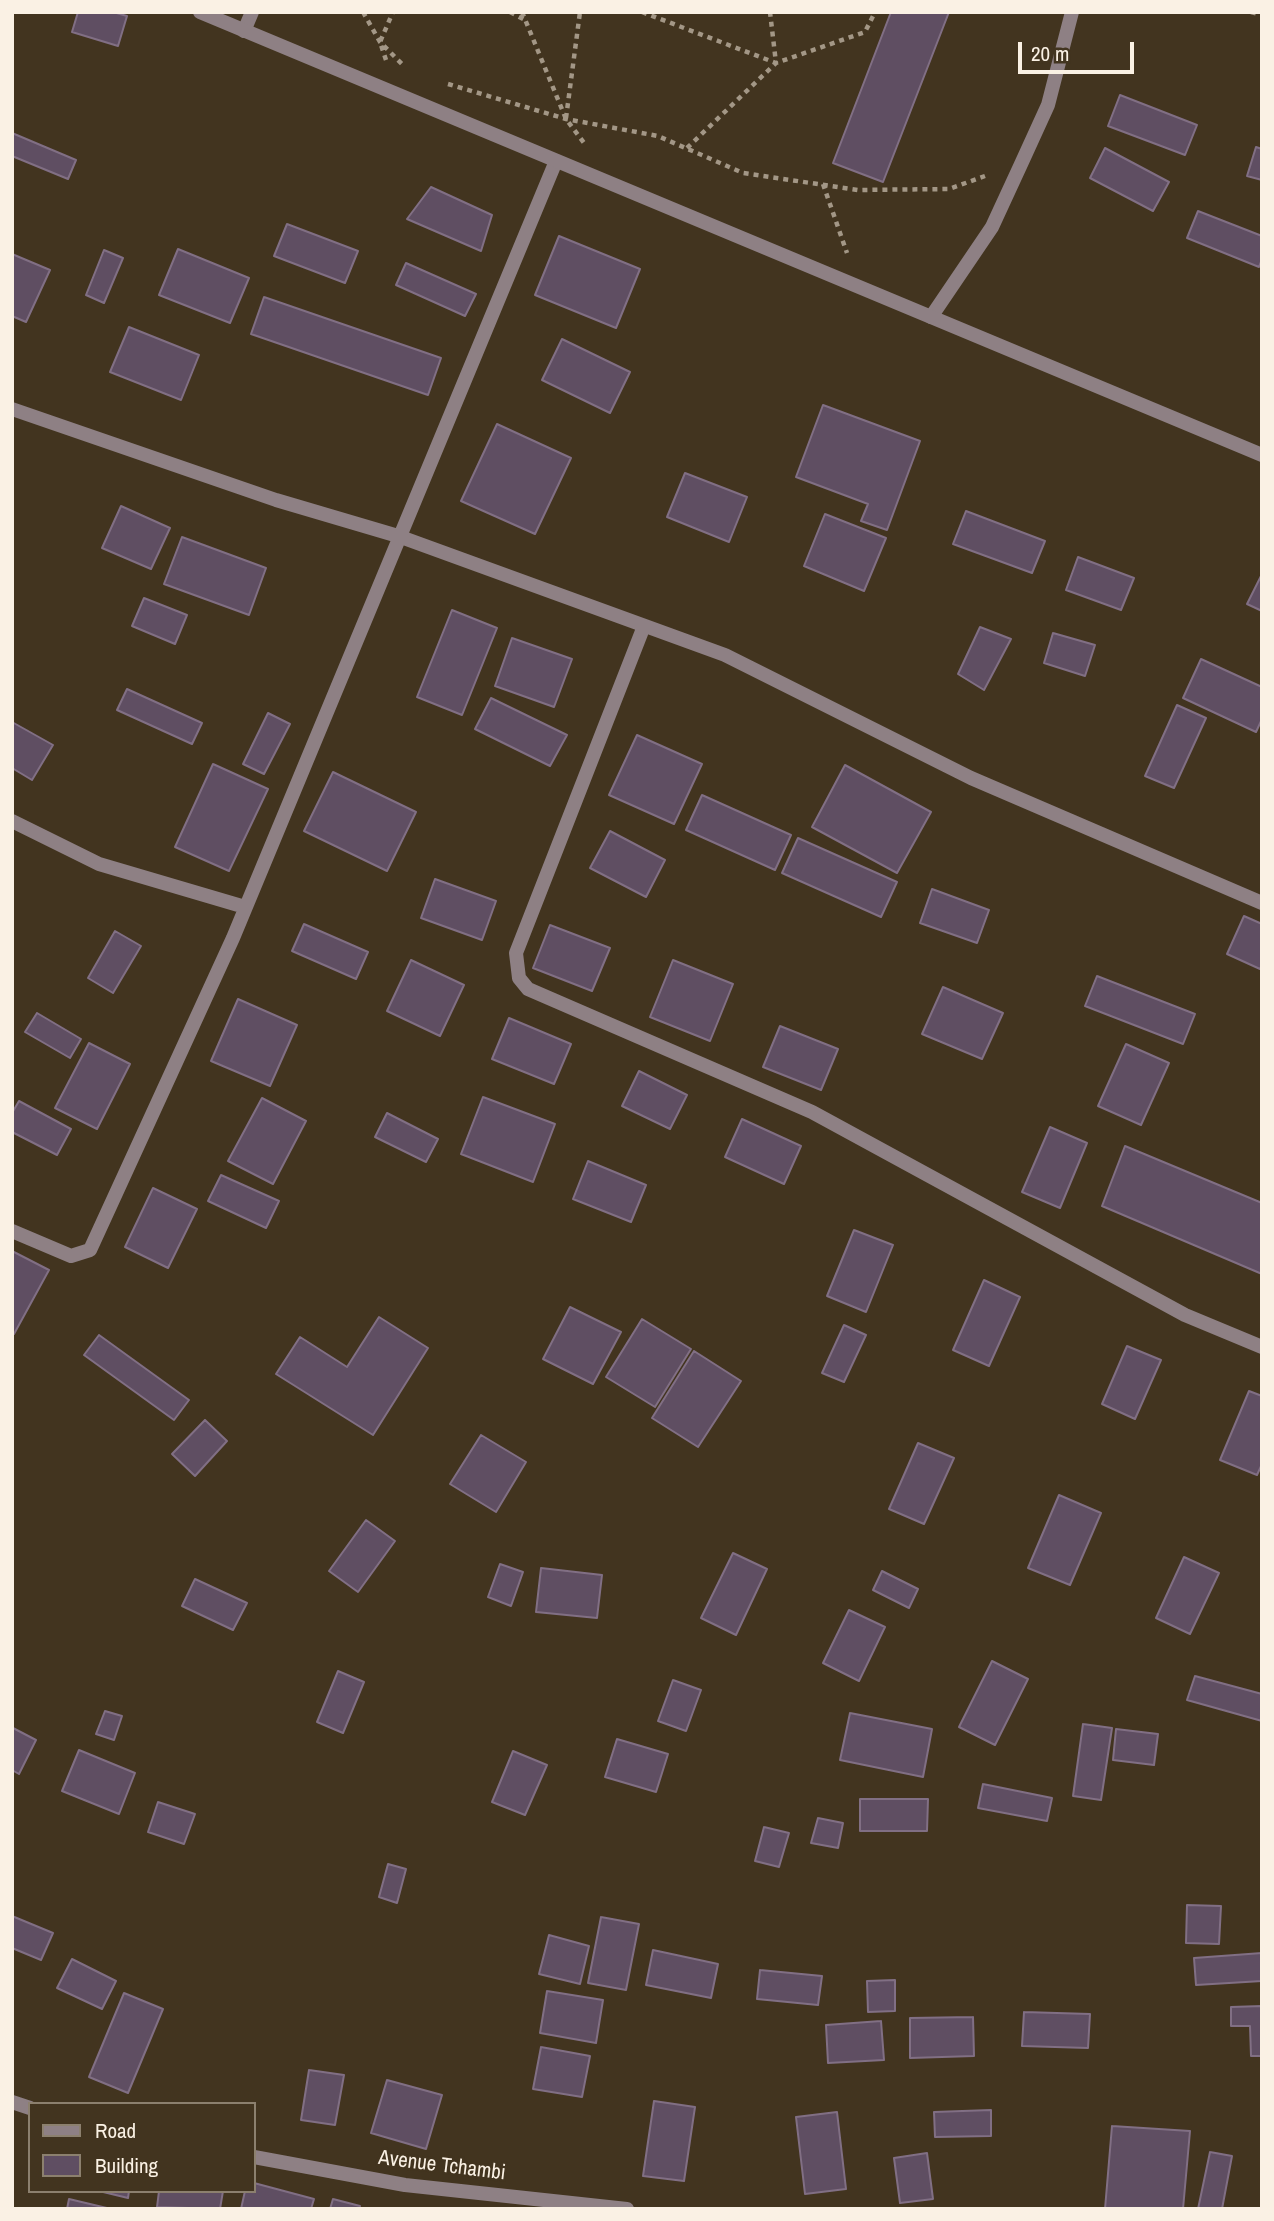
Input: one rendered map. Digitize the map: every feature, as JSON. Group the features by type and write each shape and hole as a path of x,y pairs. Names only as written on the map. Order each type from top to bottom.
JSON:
{"street":[{"path":"200,12 1262,455"},
{"path":"244,31 252,12"},
{"path":"931,317 992,227 1048,105 1072,12"},
{"path":"12,1231 71,1256 90,1251 245,907 556,161"},
{"path":"12,409 276,500 398,536 725,655 971,778 1262,903"},
{"path":"644,626 516,953 519,978 528,989 812,1112 1185,1315 1262,1347"},
{"path":"12,821 99,864 245,907"},
{"name":"Avenue Tchambi","path":"256,2157 405,2185 627,2209"}],"path":[{"path":"363,12 380,42 396,94"},
{"path":"380,42 393,12"},
{"path":"510,12 526,20"},
{"path":"522,12 566,119"},
{"path":"566,119 580,12"},
{"path":"642,12 776,63"},
{"path":"770,12 776,63"},
{"path":"687,148 776,63 865,32 875,12"},
{"path":"1251,12 1262,15"},
{"path":"380,42 412,73"},
{"path":"437,80 566,119 658,136 743,173 859,190 949,189 1022,162"},
{"path":"823,184 859,287"}],"building":[{"path":"78,12 113,12 127,16 118,46 72,32"},
{"path":"891,12 949,12 883,182 833,163"},
{"path":"1120,95 1197,125 1185,155 1108,126"},
{"path":"12,133 76,160 68,179 12,156"},
{"path":"1256,147 1262,149 1262,180 1247,176"},
{"path":"1105,148 1169,182 1153,211 1090,178"},
{"path":"431,187 492,215 481,251 407,219"},
{"path":"1198,211 1262,236 1262,259 1259,267 1187,238"},
{"path":"287,224 358,251 345,283 274,256"},
{"path":"559,236 640,269 616,328 535,295"},
{"path":"178,249 249,278 230,323 159,295"},
{"path":"104,250 123,258 104,303 86,295"},
{"path":"12,254 50,270 26,322 12,316"},
{"path":"406,263 476,294 465,316 396,285"},
{"path":"264,297 441,358 428,395 251,334"},
{"path":"129,327 199,355 181,400 110,372"},
{"path":"562,339 630,372 610,413 542,380"},
{"path":"823,405 920,441 887,530 861,521 868,504 796,477"},
{"path":"497,424 571,458 535,534 461,501"},
{"path":"685,473 747,497 729,542 667,517"},
{"path":"121,506 170,528 151,569 102,548"},
{"path":"966,511 1045,541 1032,573 953,544"},
{"path":"825,514 886,538 864,591 804,566"},
{"path":"182,537 266,568 249,615 164,584"},
{"path":"1078,557 1134,578 1121,610 1066,590"},
{"path":"1262,574 1262,611 1247,604"},
{"path":"144,598 187,615 175,644 132,626"},
{"path":"452,610 497,628 462,715 417,697"},
{"path":"980,627 1011,639 984,690 958,674"},
{"path":"1053,633 1095,645 1085,676 1044,663"},
{"path":"512,638 572,659 554,707 495,686"},
{"path":"1201,659 1262,687 1262,719 1256,732 1183,698"},
{"path":"127,689 202,723 192,744 117,710"},
{"path":"491,698 567,735 550,766 475,729"},
{"path":"1177,705 1206,718 1174,788 1145,776"},
{"path":"268,713 290,724 264,774 243,764"},
{"path":"12,722 53,745 32,780 12,768"},
{"path":"637,735 702,764 674,824 609,795"},
{"path":"213,764 268,789 229,871 175,847"},
{"path":"845,765 931,812 897,873 812,827"},
{"path":"333,772 416,812 387,871 304,831"},
{"path":"702,795 791,835 775,870 686,830"},
{"path":"610,831 665,860 646,897 590,868"},
{"path":"798,838 897,882 881,917 782,873"},
{"path":"435,879 496,901 482,940 421,918"},
{"path":"932,889 989,910 977,943 920,923"},
{"path":"1244,916 1262,924 1260,969 1227,954"},
{"path":"304,924 368,952 356,979 292,951"},
{"path":"550,925 610,948 592,991 533,968"},
{"path":"115,931 141,946 113,993 88,978"},
{"path":"411,960 464,985 440,1036 387,1011"},
{"path":"673,960 733,984 710,1041 650,1017"},
{"path":"1097,976 1195,1014 1183,1044 1085,1006"},
{"path":"943,987 1003,1013 982,1059 922,1034"},
{"path":"238,999 297,1025 270,1086 211,1061"},
{"path":"37,1013 81,1039 70,1058 25,1032"},
{"path":"509,1018 571,1044 554,1084 492,1059"},
{"path":"780,1026 838,1049 821,1090 763,1067"},
{"path":"89,1043 130,1064 97,1129 55,1108"},
{"path":"1126,1044 1169,1063 1141,1125 1098,1106"},
{"path":"639,1071 687,1095 670,1129 622,1106"},
{"path":"483,1097 555,1124 533,1182 461,1154"},
{"path":"262,1098 306,1121 273,1184 228,1161"},
{"path":"19,1101 71,1129 57,1155 12,1132 12,1113"},
{"path":"387,1113 438,1139 426,1162 375,1137"},
{"path":"742,1119 801,1146 784,1184 725,1157"},
{"path":"1050,1127 1087,1143 1060,1208 1022,1192"},
{"path":"1125,1146 1262,1203 1262,1274 1102,1206"},
{"path":"588,1161 646,1185 631,1222 573,1199"},
{"path":"221,1175 279,1201 266,1228 208,1201"},
{"path":"153,1188 197,1209 168,1268 125,1247"},
{"path":"854,1230 893,1245 866,1312 827,1296"},
{"path":"12,1251 49,1270 14,1334 12,1333"},
{"path":"984,1280 1020,1297 989,1366 953,1350"},
{"path":"570,1307 621,1332 593,1384 543,1359"},
{"path":"379,1317 428,1348 373,1435 276,1374 300,1337 347,1367"},
{"path":"642,1319 691,1349 655,1407 606,1377"},
{"path":"844,1325 866,1335 844,1382 822,1373"},
{"path":"99,1335 189,1400 174,1420 84,1355"},
{"path":"1127,1346 1161,1360 1135,1419 1102,1404"},
{"path":"694,1351 741,1381 698,1447 652,1418"},
{"path":"1249,1391 1262,1396 1262,1464 1257,1475 1220,1460"},
{"path":"205,1420 227,1441 195,1476 172,1454"},
{"path":"481,1435 526,1462 496,1512 450,1484"},
{"path":"918,1443 954,1458 924,1524 889,1509"},
{"path":"1059,1495 1101,1513 1070,1585 1028,1568"},
{"path":"366,1520 395,1541 358,1592 329,1571"},
{"path":"733,1553 767,1569 736,1635 701,1618"},
{"path":"1184,1557 1219,1573 1190,1634 1156,1618"},
{"path":"500,1564 523,1572 511,1606 488,1597"},
{"path":"541,1568 602,1575 597,1618 536,1612"},
{"path":"882,1571 918,1589 909,1608 873,1590"},
{"path":"195,1579 247,1603 233,1630 182,1606"},
{"path":"849,1610 885,1627 859,1681 823,1663"},
{"path":"992,1661 1028,1679 995,1745 959,1727"},
{"path":"338,1671 364,1682 343,1733 317,1722"},
{"path":"1195,1676 1262,1694 1262,1721 1187,1700"},
{"path":"673,1680 701,1690 686,1731 658,1721"},
{"path":"105,1711 122,1716 114,1740 96,1734"},
{"path":"850,1713 932,1729 923,1777 840,1760"},
{"path":"1083,1724 1112,1728 1101,1800 1073,1796"},
{"path":"13,1728 36,1740 19,1774 12,1770"},
{"path":"1116,1729 1158,1734 1154,1765 1113,1760"},
{"path":"617,1739 668,1754 656,1792 605,1777"},
{"path":"79,1750 135,1773 119,1814 62,1791"},
{"path":"513,1751 547,1765 525,1815 492,1802"},
{"path":"983,1784 1052,1798 1047,1821 978,1808"},
{"path":"860,1799 928,1799 927,1831 860,1831"},
{"path":"158,1802 195,1814 184,1844 148,1832"},
{"path":"818,1818 843,1823 838,1848 811,1843"},
{"path":"764,1827 789,1833 779,1867 755,1861"},
{"path":"388,1864 406,1869 397,1903 379,1897"},
{"path":"1187,1905 1221,1906 1219,1944 1186,1943"},
{"path":"12,1916 53,1933 41,1960 12,1948"},
{"path":"601,1917 639,1924 626,1990 588,1983"},
{"path":"549,1935 589,1946 580,1984 539,1974"},
{"path":"653,1950 718,1964 711,1998 646,1985"},
{"path":"1262,1953 1262,1981 1196,1985 1194,1958"},
{"path":"72,1959 116,1981 102,2009 57,1988"},
{"path":"760,1970 822,1976 818,2005 757,1999"},
{"path":"895,1980 895,2011 868,2012 867,1981"},
{"path":"547,1991 603,2000 596,2043 540,2033"},
{"path":"124,1993 163,2009 128,2093 89,2077"},
{"path":"1262,2006 1262,2056 1251,2056 1250,2026 1231,2026 1231,2007"},
{"path":"1024,2012 1090,2014 1088,2048 1022,2046"},
{"path":"973,2017 974,2056 910,2058 910,2018"},
{"path":"881,2021 884,2060 828,2063 826,2025"},
{"path":"541,2047 590,2056 582,2097 533,2089"},
{"path":"309,2070 344,2075 335,2125 301,2120"},
{"path":"387,2080 442,2095 426,2149 371,2133"},
{"path":"654,2101 695,2107 684,2181 643,2176"},
{"path":"991,2110 991,2136 935,2137 934,2112"},
{"path":"837,2112 846,2189 805,2194 796,2117"},
{"path":"1112,2126 1190,2131 1183,2209 1105,2209"},
{"path":"1210,2152 1232,2156 1222,2209 1198,2209"},
{"path":"927,2153 933,2199 900,2203 894,2158"},
{"path":"256,2184 314,2199 311,2209 241,2209 245,2193 256,2193"},
{"path":"107,2193 129,2193 128,2198"},
{"path":"159,2193 223,2193 220,2209 157,2207"},
{"path":"69,2199 111,2209 67,2209"},
{"path":"333,2199 360,2206 359,2209 330,2209"}]}
